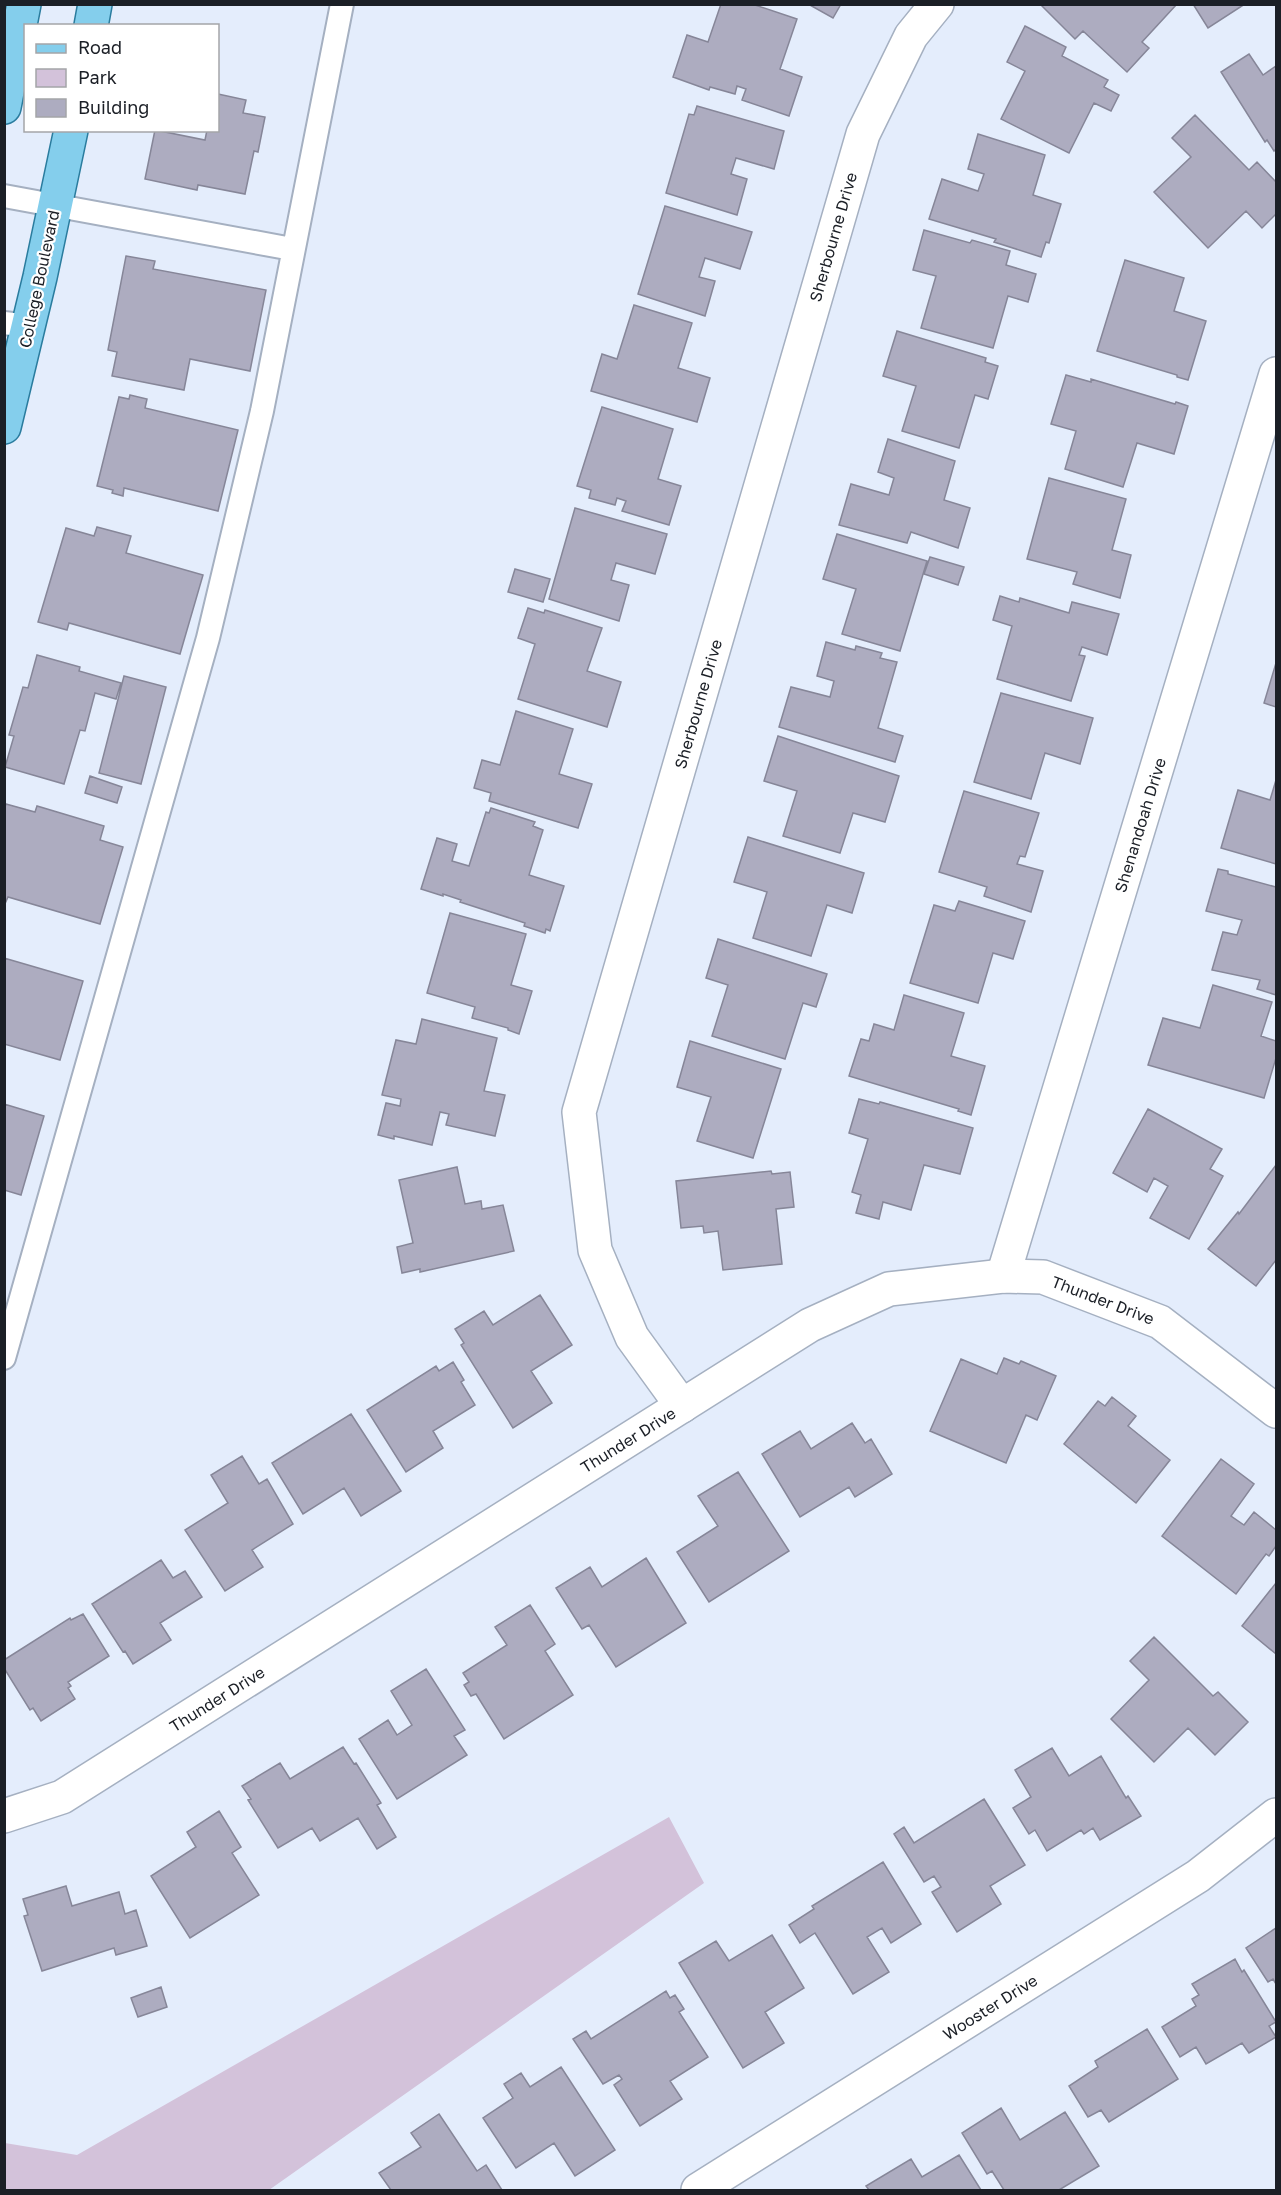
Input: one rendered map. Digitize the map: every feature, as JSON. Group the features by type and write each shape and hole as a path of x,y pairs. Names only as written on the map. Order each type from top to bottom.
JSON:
{"main road":[{"path":"4,107 24,4"},
{"path":"91,24 95,4"},
{"name":"College Boulevard","path":"4,427 17,325 56,204 71,132"}],"street":[{"name":"Sherbourne Drive","path":"682,1406 632,1337 595,1250 579,1112 863,134 911,36 937,4"},
{"name":"Shenandoah Drive","path":"1003,1276 1276,374"},
{"name":"Thunder Drive","path":"4,1816 62,1797 810,1326 890,1288 1003,1276 1042,1277 1160,1322 1276,1411"},
{"name":"Wooster Drive","path":"698,2190 1198,1876 1276,1815"}],"lane":[{"path":"4,1358 208,639 262,411 292,249 342,4"},
{"path":"4,196 292,249"}],"green space":[{"path":"669,1817 704,1883 269,2190 5,2190 5,2143 77,2155"}],"building":[{"path":"721,4 752,4 797,19 780,69 802,77 789,116 742,100 746,89 737,86 735,94 710,87 709,90 673,77 687,35 708,42"},
{"path":"808,4 841,4 833,18"},
{"path":"1040,4 1177,4 1142,42 1149,48 1127,72 1083,31 1075,39"},
{"path":"1193,4 1245,4 1208,28"},
{"path":"1025,26 1066,47 1062,56 1108,80 1104,87 1119,95 1111,111 1094,103 1069,153 1001,119 1025,71 1007,62"},
{"path":"1249,54 1263,75 1276,66 1276,149 1274,151 1267,140 1265,142 1221,72"},
{"path":"219,94 246,100 243,113 265,117 258,152 254,151 245,194 198,185 197,190 145,179 155,132 205,140 207,132 219,132"},
{"path":"697,106 784,131 774,169 736,158 731,174 747,179 737,215 666,193 689,114 694,115"},
{"path":"1195,115 1249,170 1257,162 1276,182 1276,214 1262,228 1246,211 1208,248 1154,192 1191,157 1172,138"},
{"path":"978,134 1045,155 1033,195 1061,204 1049,243 1046,242 1041,257 994,242 996,239 929,219 942,179 978,191 984,174 968,169"},
{"path":"665,206 752,232 740,269 705,258 699,277 715,281 705,316 638,294"},
{"path":"924,230 1010,251 1006,265 1036,274 1028,302 1008,296 993,348 921,328 936,276 913,270"},
{"path":"126,256 155,261 153,269 266,290 250,371 190,359 184,390 112,376 117,352 108,350"},
{"path":"1125,260 1184,278 1174,311 1206,321 1188,380 1097,351"},
{"path":"634,305 692,323 678,368 710,378 697,422 591,391 602,354 617,359"},
{"path":"897,331 986,358 985,362 998,366 988,399 975,395 959,448 902,431 916,386 883,376"},
{"path":"1066,375 1091,382 1091,379 1188,406 1174,454 1137,443 1123,487 1065,469 1076,431 1051,424"},
{"path":"130,395 147,399 145,408 238,430 218,511 124,488 123,496 112,493 113,490 97,486 119,397 129,399"},
{"path":"602,407 673,429 658,479 681,486 669,525 622,511 626,501 617,498 615,505 589,498 591,490 577,486"},
{"path":"888,439 955,461 944,500 970,508 958,548 911,532 907,543 839,525 851,484 889,495 894,478 878,472"},
{"path":"1049,478 1126,499 1112,550 1131,555 1120,598 1073,584 1077,572 1027,559"},
{"path":"575,508 667,534 655,574 616,563 611,580 629,585 619,621 549,599"},
{"path":"97,527 131,536 126,553 203,575 180,654 69,623 67,630 38,622 66,528 94,536"},
{"path":"837,534 927,561 900,651 842,634 856,589 823,579"},
{"path":"930,557 964,567 958,585 924,574"},
{"path":"515,569 550,579 543,602 508,592"},
{"path":"1000,596 1019,602 1020,598 1069,613 1072,602 1119,614 1107,655 1082,647 1079,655 1085,656 1071,701 997,679 1012,626 993,620"},
{"path":"528,608 544,613 545,610 602,628 587,671 621,682 607,727 518,699 535,644 518,638"},
{"path":"826,642 855,650 856,646 882,653 880,658 897,662 878,728 903,736 895,762 779,727 791,687 830,697 834,681 817,676"},
{"path":"37,655 80,667 79,671 121,683 116,699 95,693 85,731 80,730 64,784 5,767 14,736 9,735 23,687 28,688"},
{"path":"1276,663 1276,707 1264,703"},
{"path":"124,676 166,687 141,784 99,773"},
{"path":"1001,693 1093,718 1080,764 1045,753 1031,799 974,782"},
{"path":"516,711 573,729 559,774 592,784 578,828 489,801 491,793 474,788 482,760 500,765"},
{"path":"778,736 899,776 885,822 853,813 840,853 783,836 797,791 764,781"},
{"path":"90,776 122,787 117,803 85,793"},
{"path":"1276,780 1276,864 1221,848 1238,790 1270,800"},
{"path":"964,791 1039,813 1025,857 1020,856 1017,864 1043,871 1031,912 984,896 987,887 939,872"},
{"path":"6,804 35,812 37,806 104,826 100,840 123,847 100,924 8,897 4,906 4,810"},
{"path":"491,808 535,822 533,826 543,830 529,875 564,886 550,931 546,929 545,933 524,926 525,923 460,902 461,900 421,889 437,838 457,844 452,861 469,866 486,812 489,813"},
{"path":"748,837 864,873 852,913 827,905 811,956 753,938 767,892 734,882"},
{"path":"1218,869 1228,871 1228,874 1276,887 1276,995 1257,989 1260,980 1212,970 1223,932 1237,935 1242,920 1206,911"},
{"path":"959,901 1025,921 1013,959 993,953 978,1003 910,983 934,905 955,911"},
{"path":"450,913 526,934 511,985 532,991 519,1034 508,1028 472,1018 475,1007 427,993"},
{"path":"718,939 827,974 816,1007 803,1003 785,1059 712,1036 728,985 706,978"},
{"path":"4,958 83,981 60,1060 4,1044"},
{"path":"1213,985 1272,1002 1261,1036 1276,1041 1276,1058 1264,1098 1148,1065 1163,1018 1200,1028"},
{"path":"904,995 964,1013 951,1056 985,1066 971,1115 958,1111 959,1109 849,1076 861,1039 869,1041 874,1024 894,1030"},
{"path":"422,1019 497,1038 484,1091 505,1095 495,1136 446,1125 449,1114 440,1112 432,1145 394,1136 394,1139 378,1135 386,1103 400,1106 401,1099 382,1095 396,1040 416,1044"},
{"path":"690,1041 781,1069 753,1158 697,1141 711,1097 677,1087"},
{"path":"859,1099 879,1104 880,1102 973,1128 960,1174 924,1165 911,1210 883,1202 879,1219 856,1213 861,1195 852,1192 868,1139 849,1133"},
{"path":"4,1104 44,1116 21,1195 4,1190"},
{"path":"1148,1109 1222,1149 1210,1169 1223,1176 1189,1239 1150,1218 1168,1186 1154,1178 1147,1192 1113,1173"},
{"path":"1276,1165 1276,1260 1256,1286 1208,1249 1238,1212 1239,1214"},
{"path":"457,1167 465,1204 481,1201 482,1209 503,1205 514,1251 420,1272 420,1269 402,1273 397,1247 413,1243 399,1180"},
{"path":"771,1171 772,1174 790,1172 794,1207 776,1209 782,1264 723,1270 718,1231 704,1233 703,1226 681,1228 676,1181"},
{"path":"540,1295 572,1345 531,1371 552,1403 513,1428 461,1345 464,1343 455,1329 484,1311 493,1325"},
{"path":"1004,1358 1019,1364 1021,1361 1056,1376 1037,1420 1026,1415 1006,1463 930,1431 961,1359 997,1374"},
{"path":"453,1362 464,1380 461,1382 475,1405 433,1431 443,1448 406,1472 367,1410 436,1366 439,1371"},
{"path":"1112,1397 1136,1416 1128,1426 1170,1460 1136,1503 1064,1444 1098,1401 1105,1406"},
{"path":"351,1414 401,1491 361,1516 344,1488 303,1514 272,1463"},
{"path":"852,1423 865,1443 871,1439 892,1474 855,1497 849,1487 800,1517 762,1454 800,1431 811,1449"},
{"path":"242,1456 259,1484 267,1479 293,1524 252,1550 263,1567 225,1591 185,1530 228,1503 211,1475"},
{"path":"1221,1459 1254,1484 1231,1516 1244,1525 1254,1512 1276,1530 1276,1546 1269,1556 1266,1554 1236,1594 1162,1536"},
{"path":"738,1472 789,1551 709,1602 677,1552 718,1526 698,1496"},
{"path":"646,1558 686,1623 616,1667 589,1625 582,1629 556,1588 590,1567 602,1587"},
{"path":"161,1560 173,1578 185,1571 202,1597 160,1623 171,1640 133,1664 92,1604"},
{"path":"1276,1583 1276,1654 1242,1626"},
{"path":"530,1605 555,1644 545,1651 573,1695 504,1739 476,1694 471,1696 464,1685 469,1682 463,1673 507,1645 495,1627"},
{"path":"83,1614 109,1656 68,1682 71,1686 68,1688 75,1699 41,1721 33,1708 30,1710 4,1668 4,1660 70,1618 71,1620"},
{"path":"1154,1637 1213,1696 1218,1692 1248,1722 1215,1755 1188,1728 1154,1762 1111,1719 1149,1680 1130,1661"},
{"path":"426,1669 465,1730 454,1736 467,1755 397,1799 359,1739 388,1720 397,1735 412,1725 391,1691"},
{"path":"343,1747 381,1803 377,1805 396,1837 377,1849 358,1818 320,1841 312,1828 278,1848 248,1800 251,1799 242,1786 280,1763 290,1779"},
{"path":"1052,1748 1069,1776 1101,1756 1126,1798 1128,1796 1141,1816 1100,1840 1093,1828 1084,1834 1081,1830 1047,1851 1035,1830 1029,1834 1013,1808 1031,1797 1015,1770"},
{"path":"984,1799 1025,1865 990,1886 1001,1904 957,1932 932,1892 941,1887 934,1876 924,1882 894,1834 904,1827 914,1843"},
{"path":"219,1811 241,1847 232,1853 259,1895 190,1938 151,1876 196,1847 187,1832"},
{"path":"883,1862 921,1924 891,1943 882,1928 867,1937 889,1972 853,1994 815,1933 800,1943 789,1925 814,1909 812,1906"},
{"path":"66,1886 72,1906 119,1892 125,1914 136,1910 147,1946 116,1955 114,1948 42,1971 24,1916 28,1915 23,1899"},
{"path":"1276,1928 1276,1984 1273,1979 1268,1982 1246,1948"},
{"path":"772,1935 804,1988 765,2012 784,2043 743,2068 679,1963 716,1941 729,1961"},
{"path":"1235,1959 1276,2022 1269,2026 1276,2037 1249,2053 1242,2043 1206,2064 1196,2047 1180,2057 1162,2027 1196,2006 1192,1999 1199,1995 1192,1984"},
{"path":"161,1987 167,2007 138,2017 131,1998"},
{"path":"666,1991 670,1998 675,1995 684,2009 679,2012 708,2057 670,2081 682,2099 640,2126 614,2085 622,2079 619,2075 603,2084 573,2039 586,2031 591,2039"},
{"path":"1147,2029 1178,2079 1109,2122 1101,2110 1088,2117 1069,2086 1098,2067 1095,2061"},
{"path":"561,2067 615,2150 575,2176 554,2143 516,2168 483,2118 513,2098 504,2084 521,2073 530,2087"},
{"path":"1001,2108 1020,2140 1065,2112 1099,2166 1059,2190 1004,2190 992,2171 987,2174 962,2133"},
{"path":"439,2114 477,2171 486,2165 502,2190 391,2190 379,2173 421,2147 411,2133"},
{"path":"959,2155 981,2190 869,2190 866,2186 911,2159 922,2177"}]}
